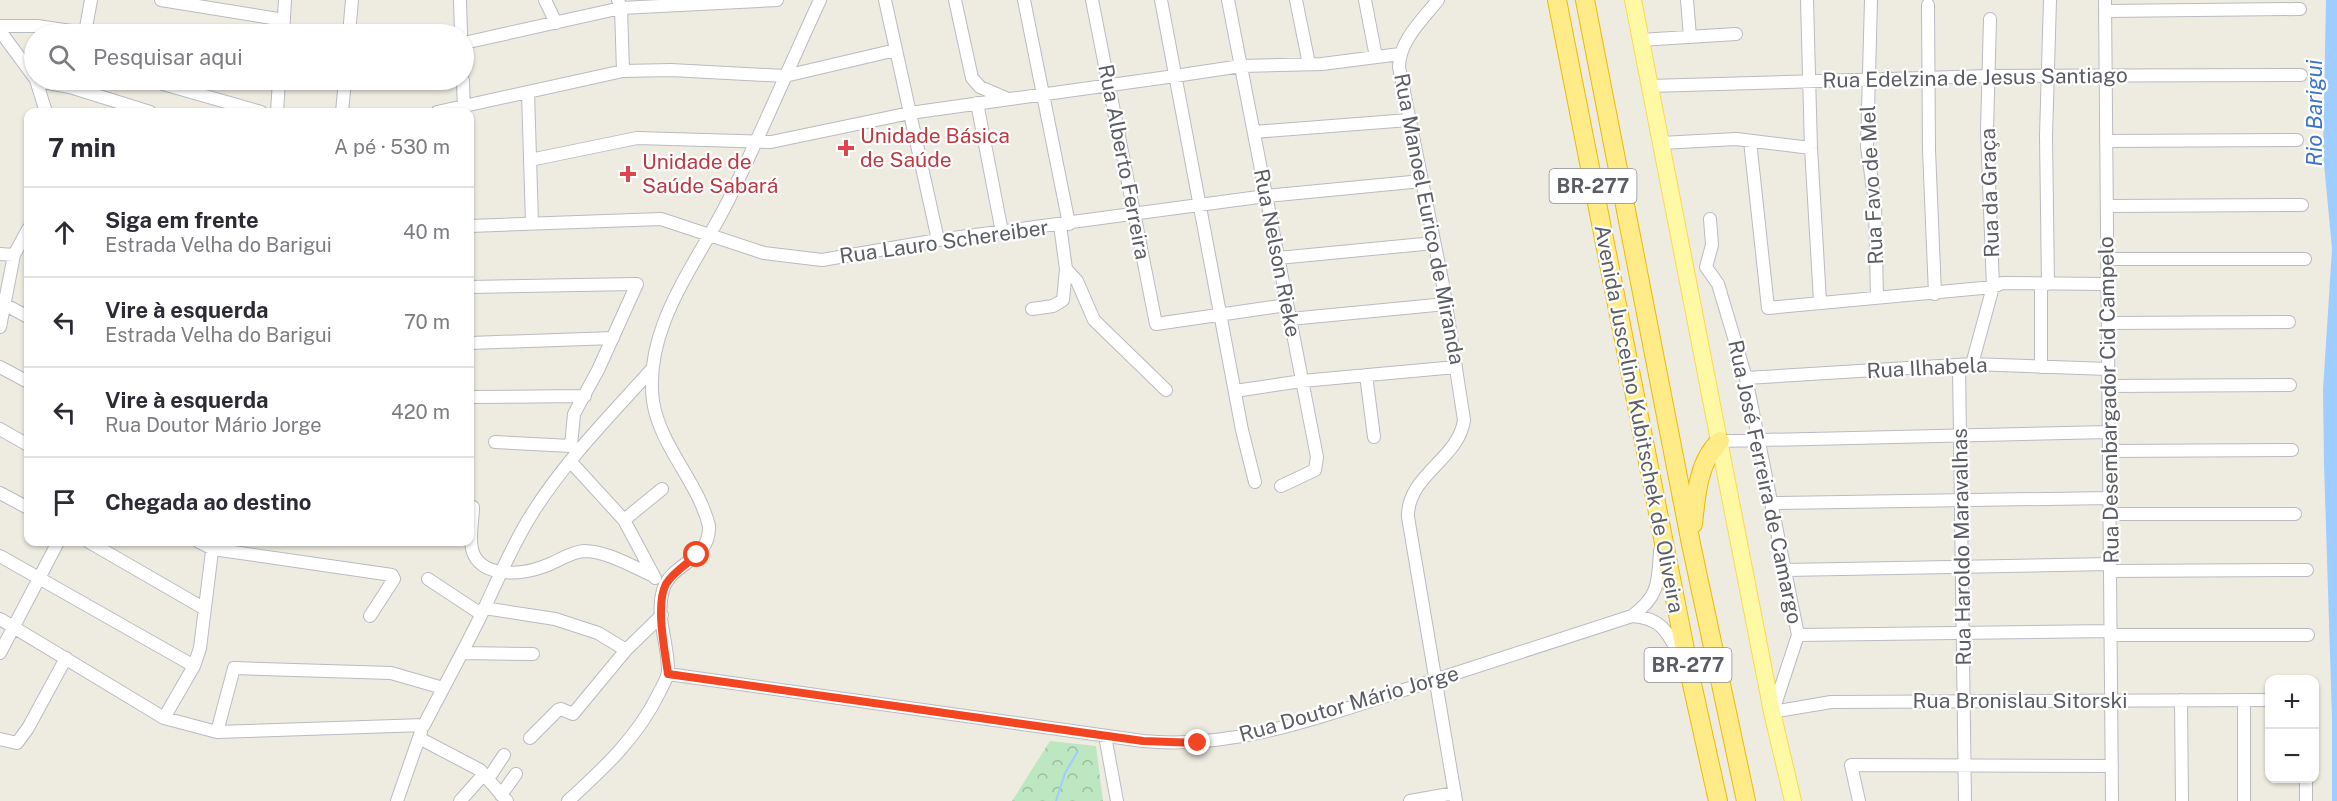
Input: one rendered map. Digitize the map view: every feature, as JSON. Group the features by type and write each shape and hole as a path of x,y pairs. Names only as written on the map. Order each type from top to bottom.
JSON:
{"highway":[{"name":"Avenida Juscelino Kubitschek de Oliveira","path":"1557,0 1690,675 1718,801"},
{"name":"Avenida Juscelino Kubitschek de Oliveira","path":"1585,0 1691,544 1746,801"},
{"path":"1691,544 1702,471 1708,456 1720,441"}],"main road":[{"path":"1633,0 1772,712 1793,801"}],"street":[{"path":"89,24 91,0"},
{"path":"161,0 284,20"},
{"path":"284,24 285,0"},
{"path":"350,24 352,0"},
{"path":"460,0 461,24"},
{"path":"545,0 556,22"},
{"path":"474,41 556,22 620,4 777,0"},
{"path":"568,801 632,738 652,707 668,674 662,615 663,590 674,574 704,549 710,535 709,526 658,420 654,404 652,369 661,332 707,234 730,197 820,0"},
{"path":"885,0 938,240"},
{"path":"955,0 972,78 980,87 1008,99"},
{"path":"1024,0 1043,94 1064,224 1066,269 1063,300 1053,306 1032,309"},
{"name":"Rua Alberto Ferreira","path":"1092,0 1156,324 1220,315"},
{"path":"1161,0 1235,392 1255,482"},
{"name":"Rua Nelson Rieke","path":"1228,0 1317,466 1312,472 1281,486"},
{"path":"1296,0 1309,64"},
{"path":"1365,0 1376,57"},
{"name":"Rua Manoel Eurico de Miranda","path":"1436,679 1407,510 1417,488 1458,438 1464,426 1464,414 1446,304 1400,75 1400,54 1438,0"},
{"path":"1687,0 1690,37"},
{"path":"1807,0 1811,148 1820,301"},
{"name":"Rua Favo de Mel","path":"1871,0 1867,147 1875,203 1877,298"},
{"path":"2041,367 2045,284 2050,0"},
{"path":"620,4 622,71"},
{"path":"1929,5 1929,150 1935,294"},
{"path":"2105,5 2300,9"},
{"name":"Rua Desembargador Cid Campelo","path":"2105,5 2112,801"},
{"name":"Rua da Graça","path":"1966,365 1993,287 1987,130 1990,19"},
{"path":"0,28 24,27"},
{"path":"0,28 24,62"},
{"path":"1640,40 1736,34"},
{"path":"471,108 528,92 622,71 681,70 785,76 896,50"},
{"path":"530,160 637,138 682,137 755,142 777,141 910,113 1241,66 1309,64 1400,54"},
{"path":"20,56 24,56"},
{"name":"Rua Edelzina de Jesus Santiago","path":"1649,86 1989,76 2301,75"},
{"path":"39,90 45,108"},
{"path":"80,90 137,108"},
{"path":"184,90 247,108"},
{"path":"277,108 278,90"},
{"path":"342,108 344,90"},
{"path":"463,90 464,108"},
{"path":"528,92 532,223"},
{"path":"977,103 1002,232"},
{"path":"1254,132 1409,120"},
{"path":"1660,143 1721,139 1811,148"},
{"path":"2106,141 2297,140"},
{"path":"1750,141 1768,308 1820,301 1935,294 1993,287 2002,283 2108,284"},
{"name":"Rua Lauro Schereiber","path":"474,226 661,219 764,253 808,260 831,259 938,240 1266,196 1422,181"},
{"path":"2107,206 2302,205"},
{"name":"Rua José Ferreira de Camargo","path":"1710,219 1712,245 1706,267 1718,284 1746,378 1798,635 1772,712"},
{"path":"0,327 14,255 24,236"},
{"path":"1278,258 1434,243"},
{"path":"0,254 14,255"},
{"path":"2107,259 2305,259"},
{"path":"1066,269 1077,281 1094,320 1166,390"},
{"path":"474,287 637,284 585,396 574,414 573,453 624,520 663,590"},
{"path":"4,304 24,315"},
{"path":"1290,319 1446,304"},
{"path":"1220,315 1287,305"},
{"path":"2108,322 2289,322"},
{"path":"474,343 613,338"},
{"name":"Rua Ilhabela","path":"1746,378 1966,365 2108,369"},
{"name":"Rua Haroldo Maravalhas","path":"1965,801 1960,435 1966,365"},
{"path":"0,367 24,380"},
{"path":"1235,392 1302,381 1456,367"},
{"path":"397,801 424,725 530,517 573,453 652,369"},
{"path":"1365,375 1374,437"},
{"path":"2108,386 2290,385"},
{"path":"474,396 585,396"},
{"path":"0,429 24,443"},
{"path":"1720,441 1759,438 2109,432"},
{"path":"495,442 573,453"},
{"path":"2109,451 2292,450"},
{"path":"624,520 662,489"},
{"path":"0,493 24,506"},
{"path":"1772,503 2109,498"},
{"path":"2110,514 2295,514"},
{"name":"Rua Doutor Mário Jorge","path":"668,674 1105,736 1181,744 1241,737 1320,717 1632,616 1648,603 1655,592 1659,576 1661,529"},
{"path":"0,653 56,546"},
{"path":"96,546 205,609"},
{"path":"164,717 194,666 200,648 213,546"},
{"path":"219,546 392,575 394,579 370,616"},
{"path":"472,546 476,559 500,572 523,572 583,551 602,555 654,576"},
{"path":"0,556 194,666"},
{"path":"1786,570 1962,567 2307,570"},
{"path":"428,579 483,611 555,619 598,633 626,650"},
{"path":"530,738 558,710 573,714 626,650 662,615"},
{"path":"1632,616 1650,618 1663,627 1690,675"},
{"path":"0,619 164,717 217,732 424,725"},
{"path":"1798,635 1963,633 2308,635"},
{"path":"462,653 533,654"},
{"path":"0,739 16,743 28,728 66,658"},
{"path":"217,732 234,668 391,673 443,688"},
{"path":"1410,801 1456,797 1436,679"},
{"path":"2181,700 2182,801"},
{"path":"2244,700 2244,801"},
{"name":"Rua Bronislau Sitorski","path":"1772,712 1832,702 2265,700"},
{"path":"1105,736 1117,801"},
{"path":"419,738 486,776 503,799 516,774"},
{"path":"460,801 504,755"},
{"path":"1859,801 1851,765 2112,766"},
{"path":"2306,783 2306,801"}],"green space":[{"path":"1050,741 1096,746 1103,801 1012,801"}],"water":[{"path":"2326,0 2337,0 2337,801 2332,801 2332,718 2324,464 2323,390 2332,249 2323,153"}],"waterway":[{"path":"1056,801 1065,773 1078,751"}],"place":[{"name":"Unidade Básica de Saúde","path":"846,148"},
{"name":"Unidade de Saúde Sabará","path":"628,174"}],"route":[{"path":"697,555 674,574 663,590 662,615 668,674 1143,741 1198,743"}],"water label":[{"name":"Rio Barigui","path":"2314,113"}]}
